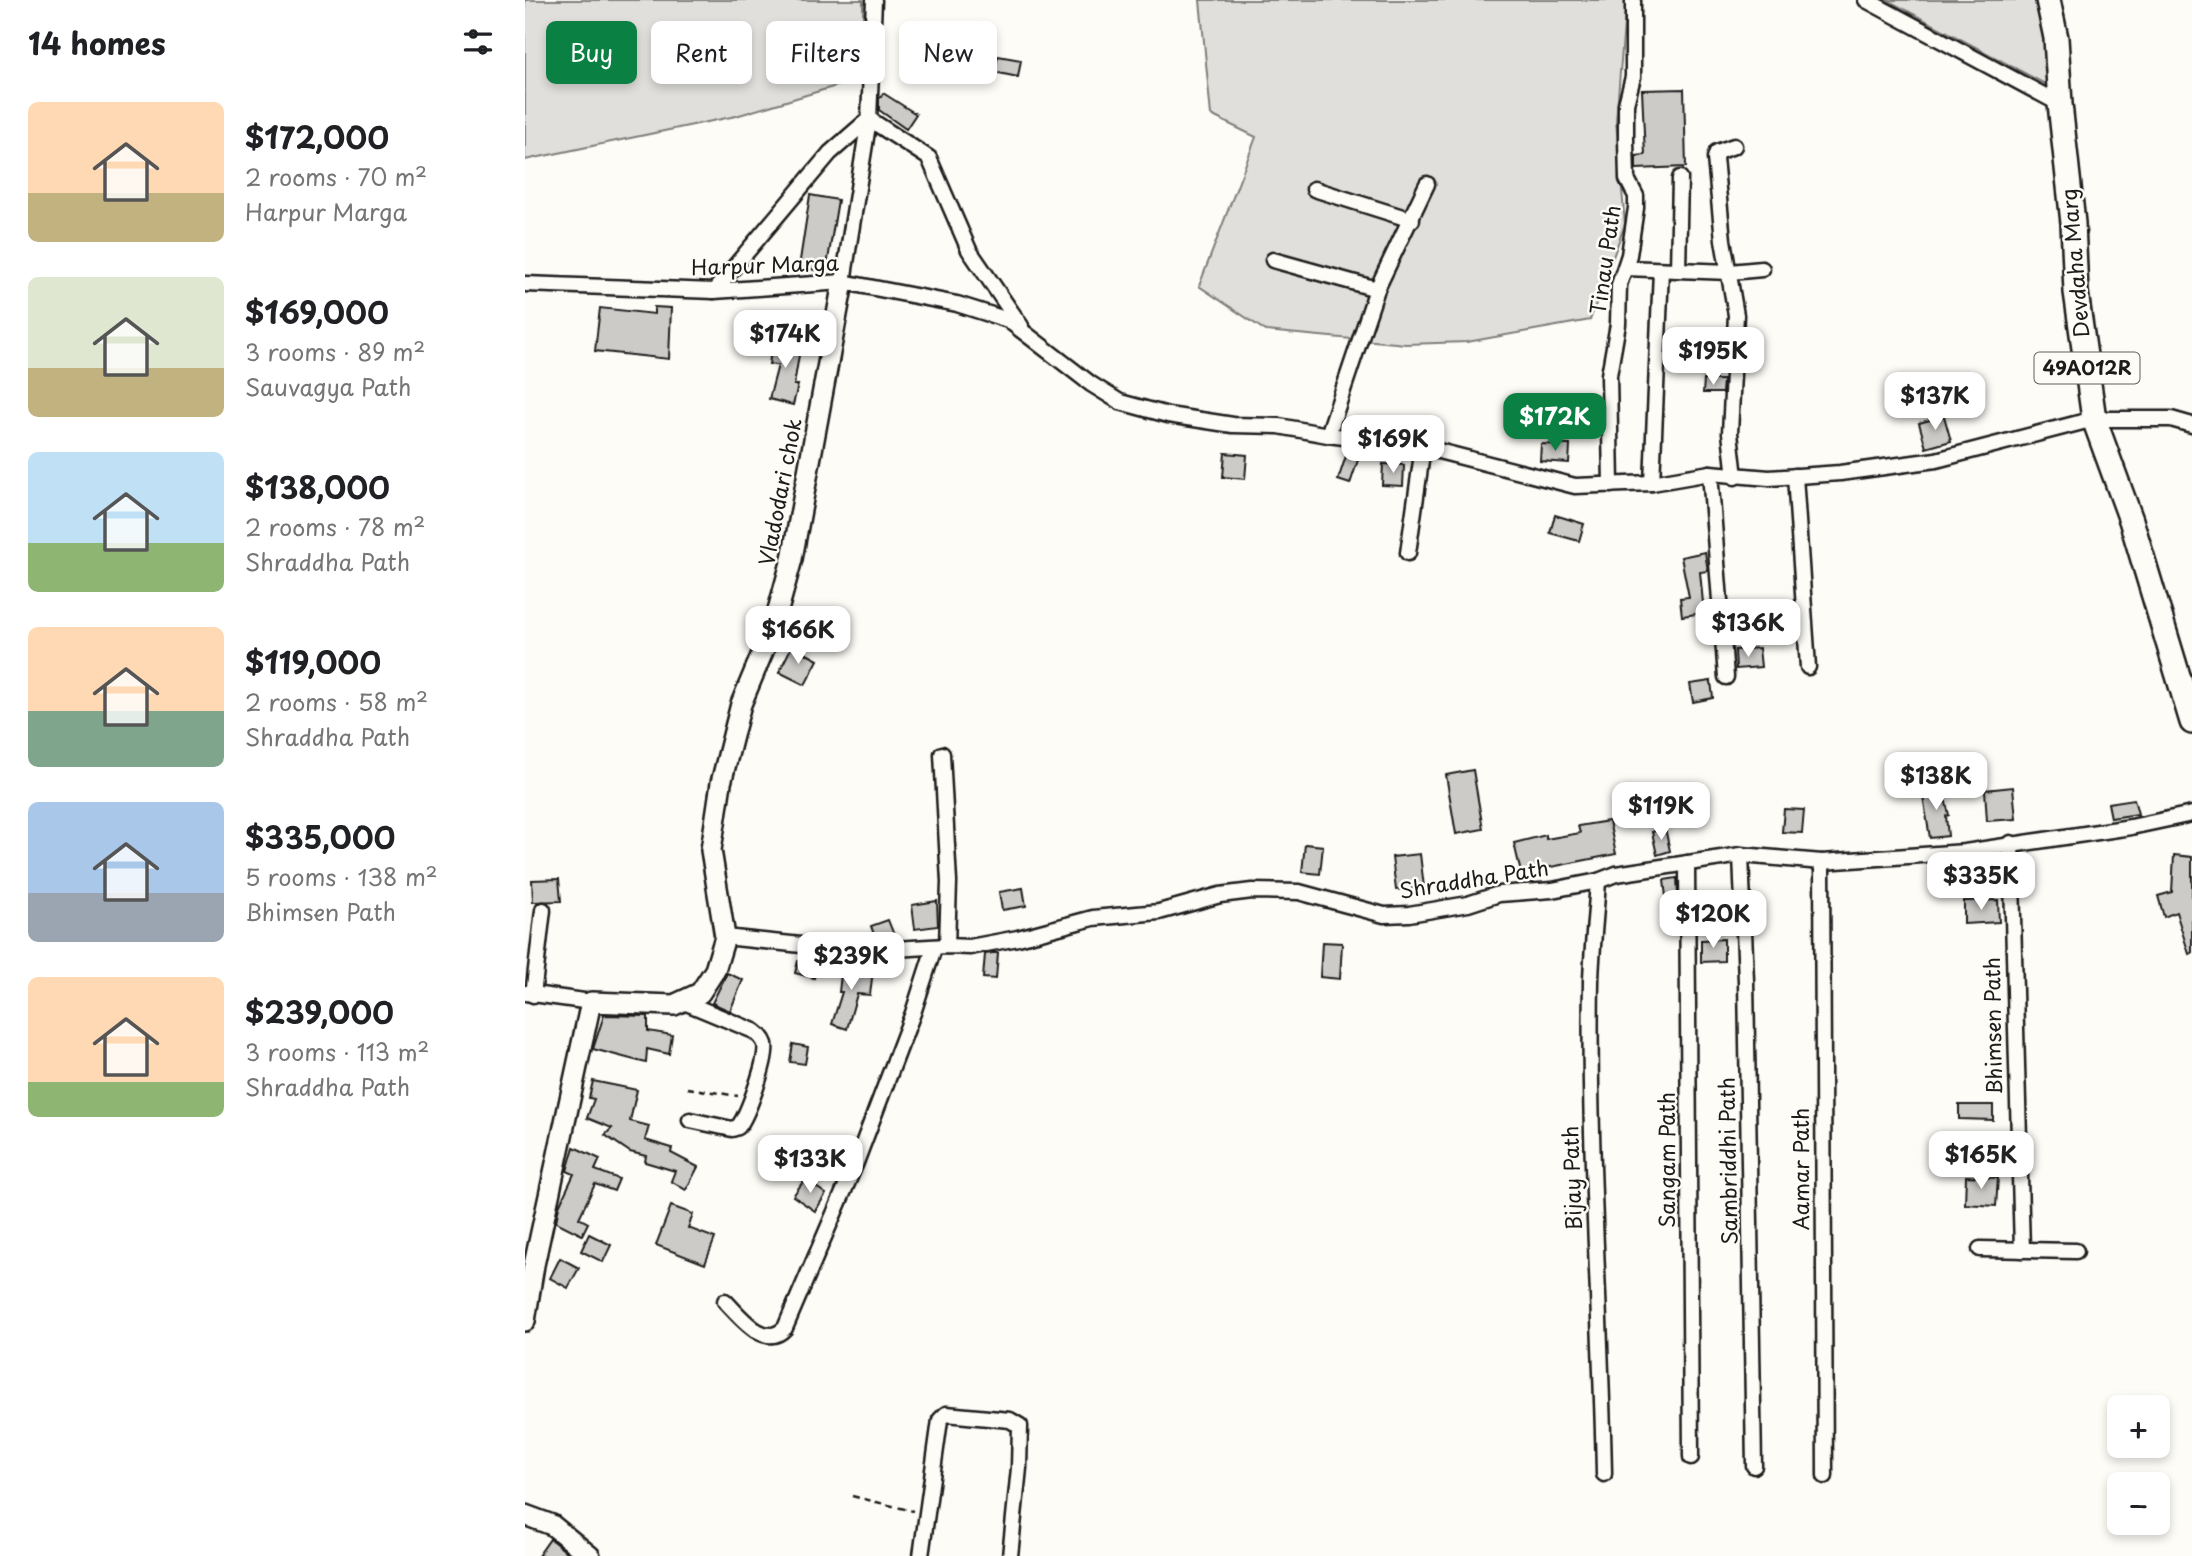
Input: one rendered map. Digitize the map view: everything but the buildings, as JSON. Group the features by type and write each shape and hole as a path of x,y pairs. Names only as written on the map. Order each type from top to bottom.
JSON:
{"main road":[{"name":"Devdaha Marg","path":"2047,0 2056,38 2073,223 2076,292 2094,419 2131,520 2192,722"}],"street":[{"name":"Vladodari chok","path":"684,1002 700,993 715,970 725,937 711,850 720,783 741,704 774,625 792,559 843,282 869,120 874,0"},
{"name":"Tinau Path","path":"1611,485 1609,375 1618,324 1618,293 1636,208 1636,196 1627,178 1626,141 1626,104 1633,77 1633,0"},
{"path":"1866,0 2060,104"},
{"path":"714,291 830,153 869,120 929,158 969,250 1027,335"},
{"path":"1734,146 1717,152 1715,158 1723,240 1736,315 1730,433 1735,477"},
{"path":"1678,270 1680,178"},
{"path":"1328,435 1377,289 1427,184"},
{"path":"1314,189 1412,220"},
{"path":"1273,260 1377,289"},
{"path":"1625,268 1730,272 1762,269"},
{"path":"1651,483 1661,270"},
{"name":"Harpur Marga","path":"525,284 714,291 843,282 957,303 1008,320 1091,384 1120,401 1168,415 1233,425 1279,426 1423,447 1575,486 1651,483 1710,473 1735,477 1795,476 1936,460 2094,419 2171,419 2192,425"},
{"path":"1408,553 1423,447"},
{"path":"1710,473 1726,677"},
{"path":"1795,476 1808,667"},
{"path":"725,1301 759,1333 767,1336 779,1335 785,1328 855,1165 941,947 949,882 942,754"},
{"name":"Shraddha Path","path":"725,937 857,951 970,947 1018,938 1093,918 1159,912 1220,895 1252,891 1299,892 1384,915 1409,914 1468,904 1499,894 1552,890 1598,881 1616,874 1741,855 1822,862 1965,852 2131,827 2192,814"},
{"name":"Bhimsen Path","path":"2011,843 2022,1250"},
{"name":"Sambriddhi Path","path":"1741,855 1753,1280 1754,1466"},
{"name":"Aamar Path","path":"1822,862 1825,1476"},
{"name":"Sangam Path","path":"1687,863 1691,1457"},
{"name":"Bijay Path","path":"1598,881 1591,979 1592,1151 1602,1343 1604,1474"},
{"path":"543,909 529,994 591,1002 674,1005 684,1002 761,1036 764,1053 751,1098 738,1126 732,1129 690,1120"},
{"path":"525,1321 534,1265 591,1002"},
{"path":"1980,1249 2076,1251"},
{"path":"921,1556 943,1416 1010,1420 1020,1426 1019,1468 1010,1556"},
{"path":"525,1515 552,1525 590,1556"}],"path":[{"path":"687,1088 751,1098"},
{"path":"852,1496 926,1514"}],"shaded area":[{"path":"525,0 863,0 863,21 766,21 766,84 843,84 736,116 525,160"},
{"path":"1200,0 1626,0 1616,121 1625,224 1590,320 1467,342 1406,344 1266,331 1199,286 1256,137 1211,115"},
{"path":"1887,0 2038,0 2042,17 2047,85"}]}
